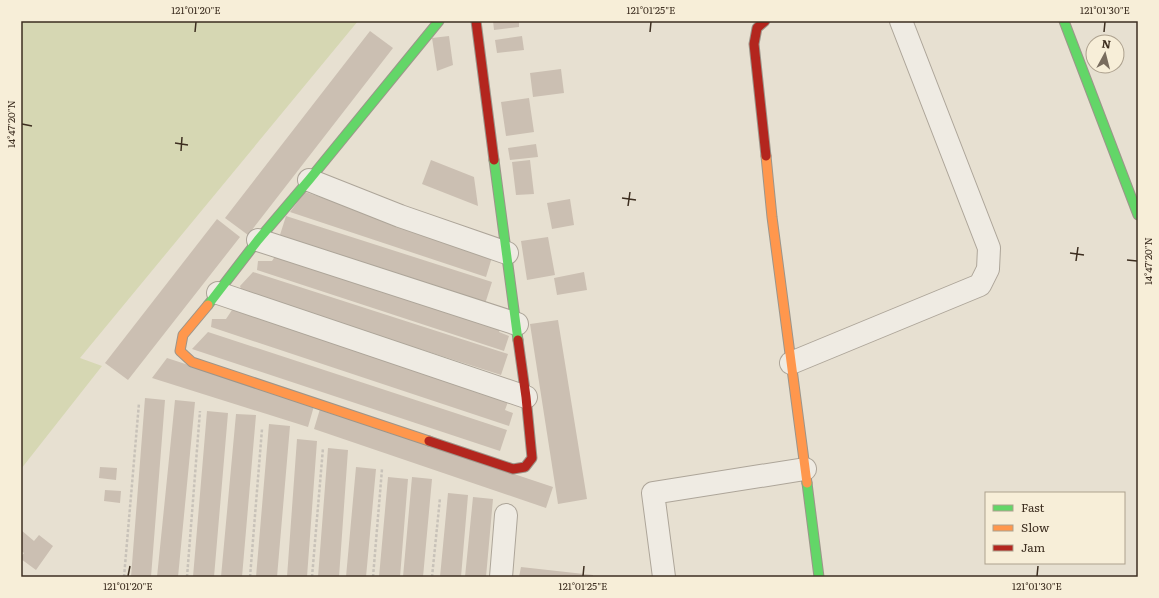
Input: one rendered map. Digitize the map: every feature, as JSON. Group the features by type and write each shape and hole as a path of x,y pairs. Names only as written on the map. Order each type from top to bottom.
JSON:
{"street":[{"path":"439,21 310,180 258,240 184,335 180,351 192,362 513,470 526,467 532,458 526,397 476,21"},
{"path":"765,21 757,28 754,44 772,217 818,577"},
{"path":"791,363 980,285 988,269 989,248 901,21"},
{"path":"1064,21 1138,215"},
{"path":"310,180 400,216 507,253"},
{"path":"258,240 516,324"},
{"path":"218,293 526,397"},
{"path":"664,577 653,493 805,469"},
{"path":"501,577 506,515"}],"path":[{"path":"124,577 139,403"},
{"path":"187,577 200,411"},
{"path":"250,577 262,429"},
{"path":"312,577 323,448"},
{"path":"372,577 382,469"},
{"path":"432,577 440,498"}],"green space":[{"path":"21,21 358,21 80,358 102,366 21,469"}],"building":[{"path":"493,21 519,21 519,27 494,30"},
{"path":"370,31 393,48 248,235 225,218"},
{"path":"449,36 453,65 437,71 432,38"},
{"path":"522,36 524,50 497,53 495,40"},
{"path":"561,69 564,93 533,97 530,73"},
{"path":"529,98 534,132 506,136 501,102"},
{"path":"536,144 538,157 510,160 508,148"},
{"path":"431,160 474,177 478,206 422,184"},
{"path":"530,160 534,194 516,195 512,162"},
{"path":"305,192 493,254 486,277 290,212"},
{"path":"570,199 574,225 552,229 547,203"},
{"path":"286,216 492,282 485,304 279,238"},
{"path":"217,219 240,237 128,380 105,363"},
{"path":"548,237 555,275 527,280 521,241"},
{"path":"278,252 501,325 499,332 509,336 504,351 257,270 258,261 272,261"},
{"path":"253,272 508,354 501,375 242,292 240,286"},
{"path":"584,272 587,290 557,295 554,278"},
{"path":"232,310 509,399 505,410 513,413 509,426 211,327 212,319 226,319"},
{"path":"558,320 587,499 558,504 530,324"},
{"path":"208,332 507,430 500,451 192,349"},
{"path":"167,358 314,406 308,427 152,378"},
{"path":"145,398 165,400 151,577 131,577"},
{"path":"175,400 195,402 178,577 157,577"},
{"path":"320,409 553,487 546,508 314,429"},
{"path":"207,411 228,413 214,577 193,577"},
{"path":"236,414 256,415 242,577 221,577"},
{"path":"269,424 290,426 277,577 256,577"},
{"path":"297,439 317,441 307,577 287,577"},
{"path":"328,448 348,450 339,577 318,577"},
{"path":"100,467 117,468 116,480 99,478"},
{"path":"356,467 376,469 366,577 346,577"},
{"path":"388,477 408,479 400,577 379,577"},
{"path":"412,477 432,479 423,577 403,577"},
{"path":"105,490 121,491 120,503 104,501"},
{"path":"448,493 468,495 461,577 440,577"},
{"path":"473,497 493,499 486,577 465,577"},
{"path":"21,530 34,541 39,535 53,546 36,570 21,559 24,553 21,551"},
{"path":"521,567 593,575 593,577 519,577"}],"traffic: fast":[{"path":"208,305 258,240 439,21"},
{"path":"1064,21 1138,215"},
{"path":"494,160 518,340"},
{"path":"807,483 819,577"}],"traffic: slow":[{"path":"766,156 772,217 807,483"},
{"path":"208,305 183,335 180,351 192,362 429,441"}],"traffic: jam":[{"path":"476,21 494,160"},
{"path":"765,21 757,28 754,44 766,156"},
{"path":"429,441 513,469 525,467 532,458 526,397 518,340"}]}
